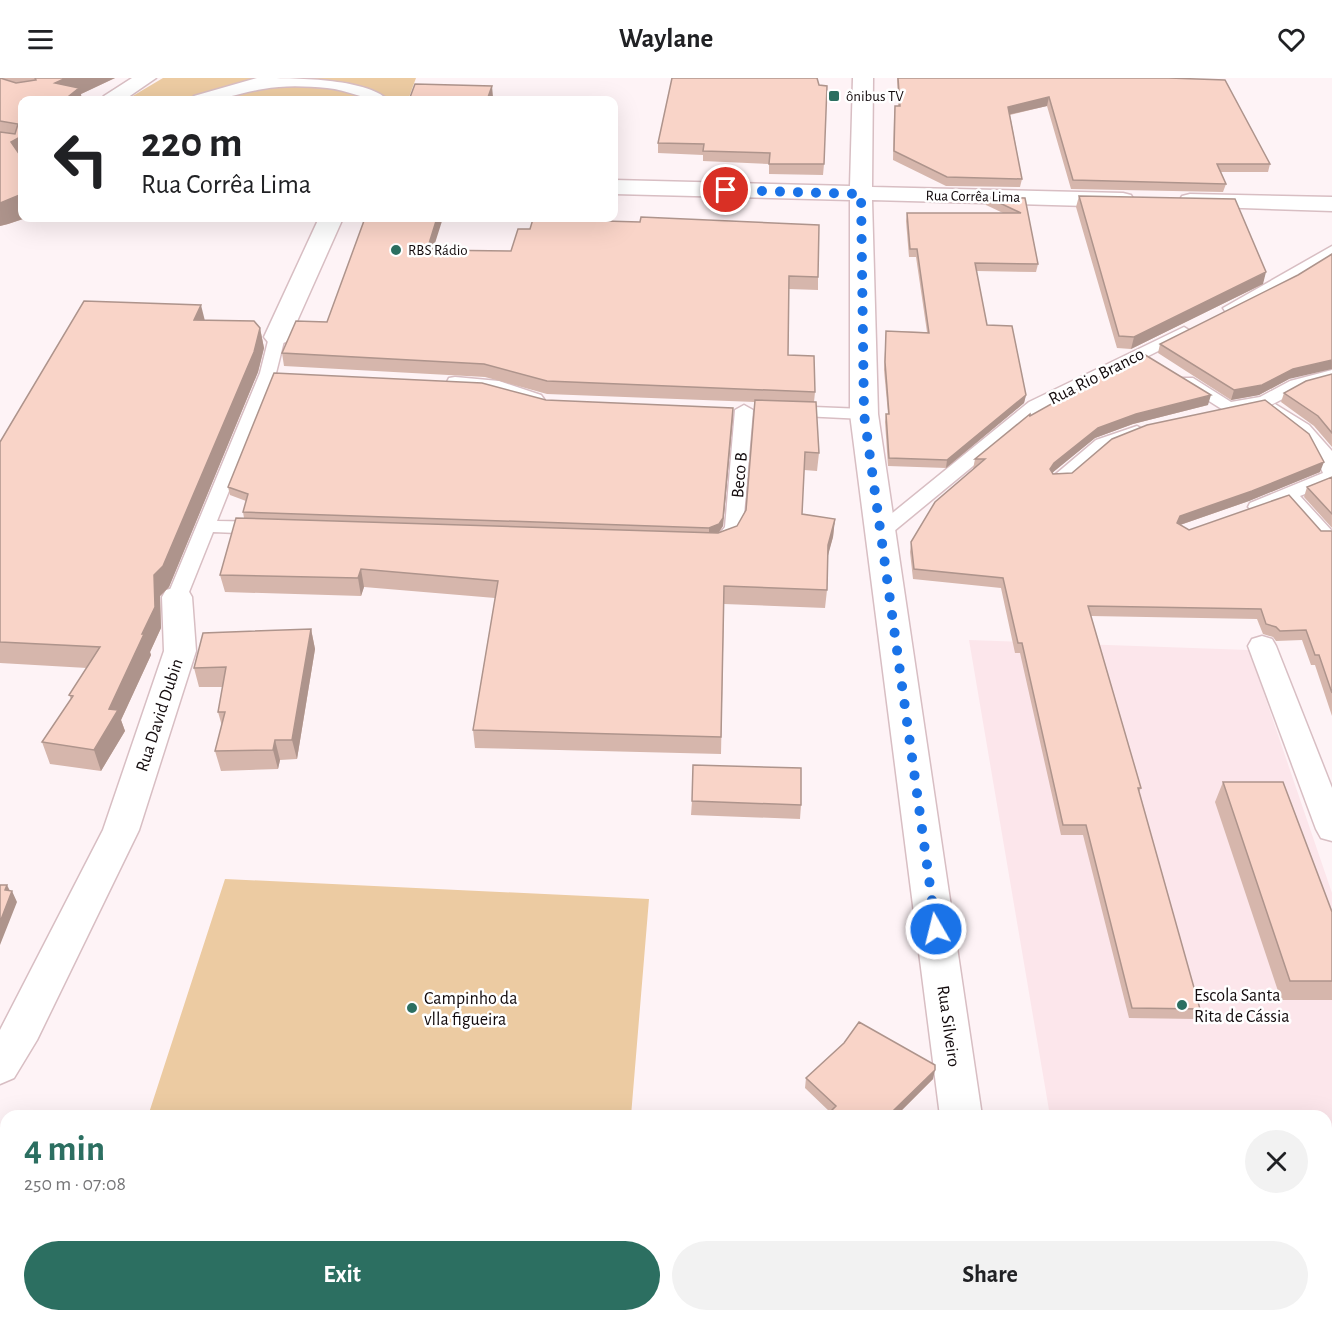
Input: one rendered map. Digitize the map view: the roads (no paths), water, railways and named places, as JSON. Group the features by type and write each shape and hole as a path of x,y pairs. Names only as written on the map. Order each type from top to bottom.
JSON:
{"street":[{"path":"117,96 146,78"},
{"name":"Rua Silveiro","path":"863,78 861,194 864,414 960,1110"},
{"path":"215,96 266,82 297,79 341,82 365,88 374,96"},
{"name":"Rua Corrêa Lima","path":"618,188 1144,200"},
{"path":"1167,201 1332,204"},
{"name":"Rua David Dubin","path":"277,337 329,222"},
{"name":"Rua David Dubin","path":"0,1066 23,1028 121,830 180,651 177,597"},
{"path":"1262,646 1332,829"}],"lane":[{"path":"1215,316 1289,279 1332,251"},
{"name":"Rua Rio Branco","path":"881,532 1035,406 1194,327"},
{"name":"Rua David Dubin","path":"177,597 274,374 277,337"},
{"path":"1141,353 1228,408"},
{"path":"1206,414 1264,401 1296,385 1332,375"},
{"path":"439,381 500,386 521,396 547,401"},
{"path":"1236,514 1332,475 1331,463 1311,435 1264,401"},
{"name":"Beco B","path":"698,543 710,544 727,538 734,527 738,409 864,414"},
{"path":"1059,479 1102,444 1151,427"},
{"path":"1288,494 1326,536"},
{"path":"206,526 276,528"}],"place":[{"name":"ônibus TV","path":"834,96"},
{"name":"RBS Rádio","path":"396,250"},
{"name":"Escola Santa Rita de Cássia","path":"1182,1005"},
{"name":"Campinho da vlla figueira","path":"412,1008"}]}
